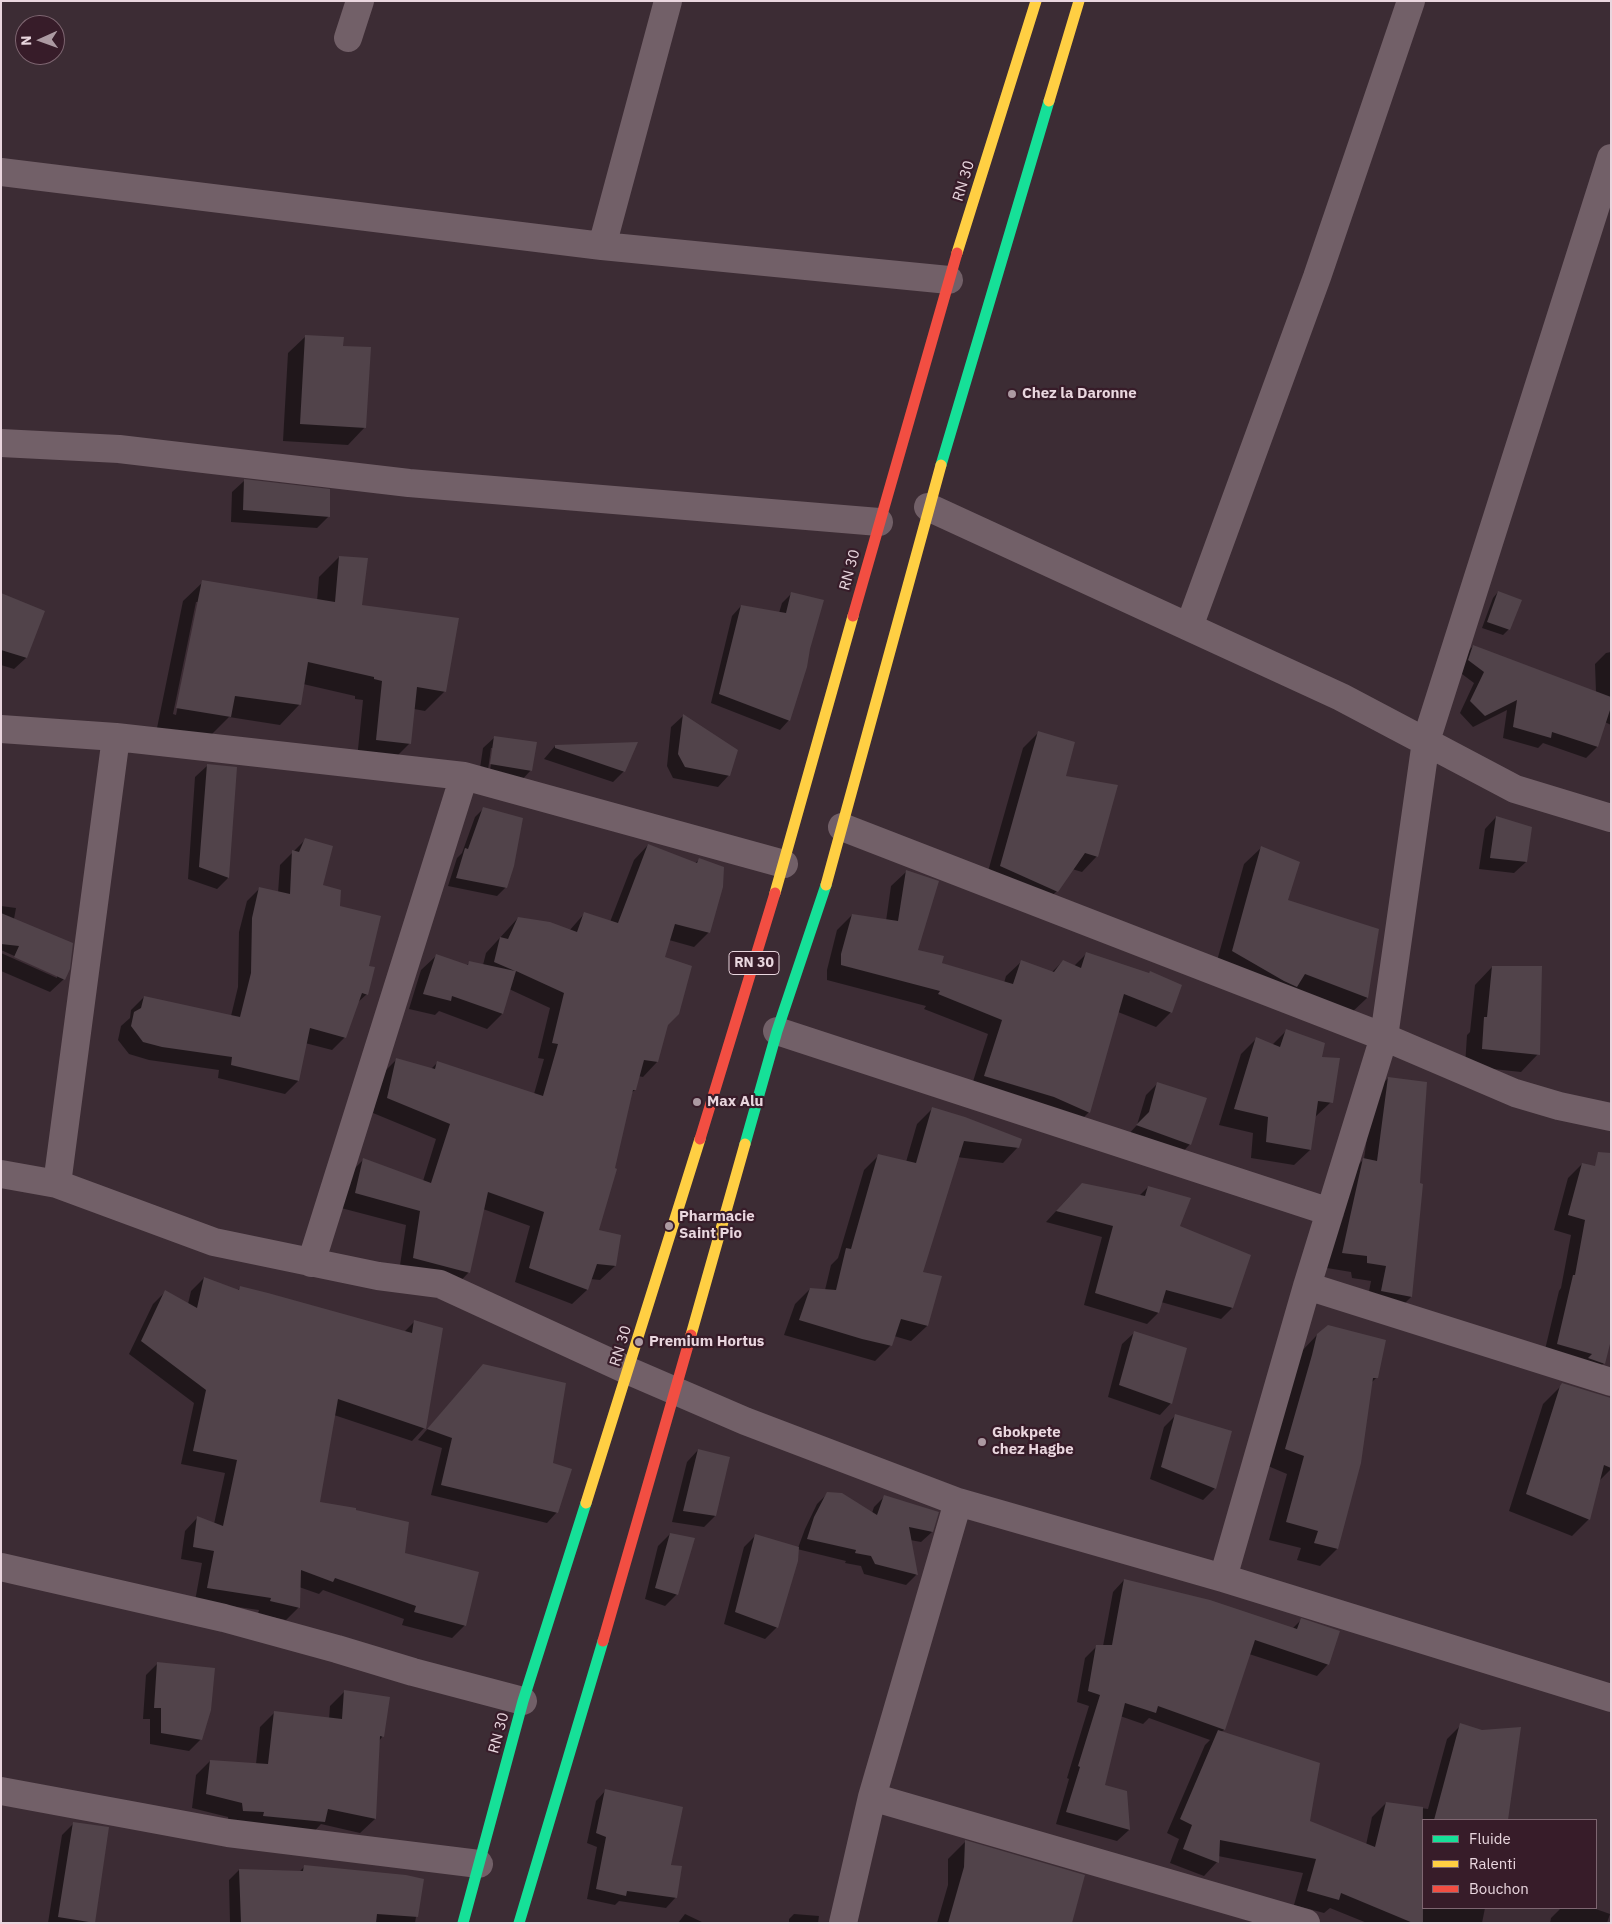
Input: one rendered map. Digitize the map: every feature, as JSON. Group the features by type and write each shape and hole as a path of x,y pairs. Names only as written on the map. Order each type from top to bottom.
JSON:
{"main road":[{"name":"RN 30","path":"463,1923 523,1701 629,1371 784,864 879,522 949,280 1036,1"},
{"name":"RN 30","path":"519,1923 601,1650 674,1389 778,1031 828,878 928,507 1078,1"}],"street":[{"path":"348,38 360,1"},
{"path":"602,246 668,1"},
{"path":"1189,627 1317,277 1411,1"},
{"path":"1223,1578 1307,1286 1384,1037 1426,741 1611,158"},
{"path":"1,172 602,246 949,280"},
{"path":"1,443 119,449 409,483 879,522"},
{"path":"928,507 1341,697 1515,788 1611,818"},
{"path":"1,729 116,737 464,776 784,864"},
{"path":"57,1184 116,737"},
{"path":"312,1262 464,776"},
{"path":"842,827 1384,1037 1515,1094 1611,1117"},
{"path":"778,1031 1330,1212"},
{"path":"1,1174 57,1184 214,1242 378,1276 440,1284 629,1371 745,1421 958,1502 1223,1578 1611,1698"},
{"path":"1307,1286 1611,1382"},
{"path":"843,1923 872,1797 958,1502"},
{"path":"1,1567 224,1618 523,1701"},
{"path":"1,1791 228,1833 479,1864"},
{"path":"872,1797 1306,1923"}],"building":[{"path":"305,335 344,337 343,346 371,347 366,428 300,424"},
{"path":"244,479 330,489 330,517 243,510"},
{"path":"339,556 368,558 362,605 459,618 446,692 417,687 411,744 376,740 382,681 374,679 374,677 308,662 301,705 235,696 231,717 176,708 202,580 335,602"},
{"path":"1498,591 1522,600 1510,630 1487,622"},
{"path":"791,592 824,600 810,649 807,667 790,721 719,694 741,605 786,613"},
{"path":"1,593 45,611 27,658 1,650"},
{"path":"1473,645 1611,697 1611,707 1598,747 1552,732 1551,738 1513,727 1517,700 1485,716 1470,701 1484,672 1468,660"},
{"path":"683,714 738,750 730,776 685,767 678,754"},
{"path":"1038,731 1075,742 1066,776 1118,785 1098,857 1085,853 1058,892 1000,866"},
{"path":"494,736 537,742 532,771 490,764"},
{"path":"638,742 625,772 555,748 555,745"},
{"path":"207,764 237,767 229,878 199,867"},
{"path":"483,807 523,818 514,866 507,888 456,878 465,848 468,849"},
{"path":"1496,816 1532,827 1527,862 1490,858"},
{"path":"305,838 333,846 323,885 341,890 340,906 381,916 369,966 375,967 368,995 362,993 346,1038 310,1028 299,1081 231,1065 232,1057 162,1047 143,1042 131,1026 134,1012 141,1008 144,996 240,1017 251,973 252,918 259,887 290,894 292,850 299,852"},
{"path":"648,844 697,863 699,858 724,867 723,887 710,933 675,924 665,957 692,966 679,1014 668,1025 658,1062 644,1060 636,1090 633,1090 615,1168 617,1169 599,1230 621,1235 616,1266 597,1264 588,1290 529,1268 544,1212 488,1192 470,1273 413,1258 420,1211 355,1193 363,1158 431,1183 450,1124 387,1098 396,1058 435,1069 437,1061 543,1096 558,1044 552,1043 564,993 516,971 503,1014 452,996 451,1001 423,994 436,954 468,965 469,961 515,971 494,962 500,937 508,939 518,917 550,922 577,932 584,912 618,923"},
{"path":"1261,846 1300,862 1288,900 1379,929 1368,998 1305,974 1297,987 1232,951"},
{"path":"906,870 939,881 918,950 944,956 942,963 1013,984 1021,960 1054,972 1063,960 1081,968 1086,952 1149,973 1150,971 1182,985 1172,1013 1124,994 1090,1113 1054,1097 984,1076 1002,1020 938,994 940,991 841,965 841,954 852,914 898,921"},
{"path":"1,913 73,943 70,969 65,980 14,957 19,946 1,944"},
{"path":"1492,966 1542,966 1540,1055 1482,1049 1484,1017 1487,1017"},
{"path":"1286,1029 1325,1043 1322,1057 1340,1058 1333,1103 1318,1101 1311,1150 1266,1142 1268,1117 1234,1109 1256,1037 1280,1047"},
{"path":"1388,1077 1427,1082 1420,1183 1423,1184 1412,1297 1381,1291 1386,1266 1367,1263 1367,1256 1342,1253 1363,1158 1377,1161"},
{"path":"1157,1082 1207,1098 1191,1145 1136,1125 1149,1112"},
{"path":"932,1107 965,1117 1022,1139 1019,1148 964,1141 923,1272 942,1276 928,1326 901,1319 892,1346 799,1320 810,1288 836,1290 846,1248 851,1249 878,1154 916,1163"},
{"path":"1598,1152 1611,1153 1611,1340 1605,1364 1588,1358 1592,1354 1557,1344 1573,1275 1575,1275 1585,1220 1568,1215 1582,1163 1595,1166"},
{"path":"1082,1183 1145,1196 1148,1186 1191,1198 1180,1226 1251,1255 1233,1308 1166,1290 1159,1313 1095,1293 1113,1226 1056,1211"},
{"path":"204,1277 239,1290 240,1286 412,1333 414,1320 443,1328 426,1429 338,1399 320,1502 356,1508 356,1510 409,1522 405,1553 479,1572 466,1626 414,1612 416,1606 335,1578 333,1582 301,1570 300,1608 270,1601 271,1598 207,1588 214,1551 193,1547 197,1516 223,1526 237,1460 193,1451 206,1390 141,1341 165,1290 197,1308"},
{"path":"1328,1325 1386,1340 1378,1378 1373,1378 1361,1463 1338,1549 1314,1543 1318,1531 1286,1522 1304,1456 1285,1449 1317,1334"},
{"path":"1134,1331 1187,1348 1172,1404 1119,1385"},
{"path":"483,1364 566,1383 553,1463 572,1469 558,1513 441,1485 452,1438 427,1429"},
{"path":"1562,1383 1611,1398 1611,1468 1604,1465 1590,1520 1526,1494"},
{"path":"1175,1414 1232,1431 1216,1489 1161,1467"},
{"path":"698,1449 730,1457 716,1516 683,1511"},
{"path":"827,1492 842,1493 877,1515 884,1495 939,1512 933,1532 909,1527 918,1575 875,1564 871,1556 855,1553 856,1550 807,1539 814,1517"},
{"path":"670,1533 695,1538 678,1595 655,1588"},
{"path":"755,1534 799,1547 798,1561 778,1628 735,1612"},
{"path":"1124,1579 1210,1600 1297,1629 1301,1618 1340,1631 1329,1665 1255,1640 1225,1730 1158,1706 1156,1713 1125,1703 1105,1785 1127,1791 1130,1830 1066,1812 1100,1695 1088,1691 1096,1645 1112,1645"},
{"path":"157,1662 215,1668 211,1710 202,1740 161,1733 161,1708 154,1708"},
{"path":"344,1690 390,1697 384,1737 380,1736 376,1819 328,1809 325,1822 263,1816 264,1812 243,1811 242,1803 206,1794 210,1760 268,1764 274,1711 342,1719"},
{"path":"1460,1723 1482,1730 1521,1727 1508,1819 1434,1819"},
{"path":"1218,1730 1320,1763 1310,1821 1375,1847 1386,1802 1423,1807 1423,1923 1413,1923 1341,1893 1339,1900 1307,1891 1316,1859 1220,1840 1219,1863 1183,1849 1192,1825 1180,1819"},
{"path":"605,1789 683,1807 671,1865 682,1866 677,1898 627,1891 626,1896 596,1889 606,1837 596,1833"},
{"path":"73,1822 109,1827 95,1923 58,1917"},
{"path":"965,1840 1085,1875 1072,1923 948,1923 964,1867"},
{"path":"304,1865 406,1875 424,1879 418,1917 377,1914 376,1923 241,1923 239,1869 303,1871"}],"traffic: fast":[{"path":"941,465 1049,101"},
{"path":"745,1144 777,1031 826,885"},
{"path":"463,1923 523,1701 586,1503"},
{"path":"519,1923 603,1641"}],"traffic: slow":[{"path":"957,253 1036,1"},
{"path":"1049,101 1079,1"},
{"path":"826,885 941,465"},
{"path":"775,893 853,616"},
{"path":"586,1503 700,1139"},
{"path":"691,1335 745,1144"}],"traffic: jam":[{"path":"853,616 957,253"},
{"path":"700,1139 775,893"},
{"path":"603,1641 691,1335"}],"place":[{"name":"Chez la Daronne","path":"1012,394"},
{"name":"Max Alu","path":"697,1102"},
{"name":"Pharmacie Saint Pio","path":"669,1226"},
{"name":"Premium Hortus","path":"639,1342"},
{"name":"Gbokpete chez Hagbe","path":"982,1442"}]}
